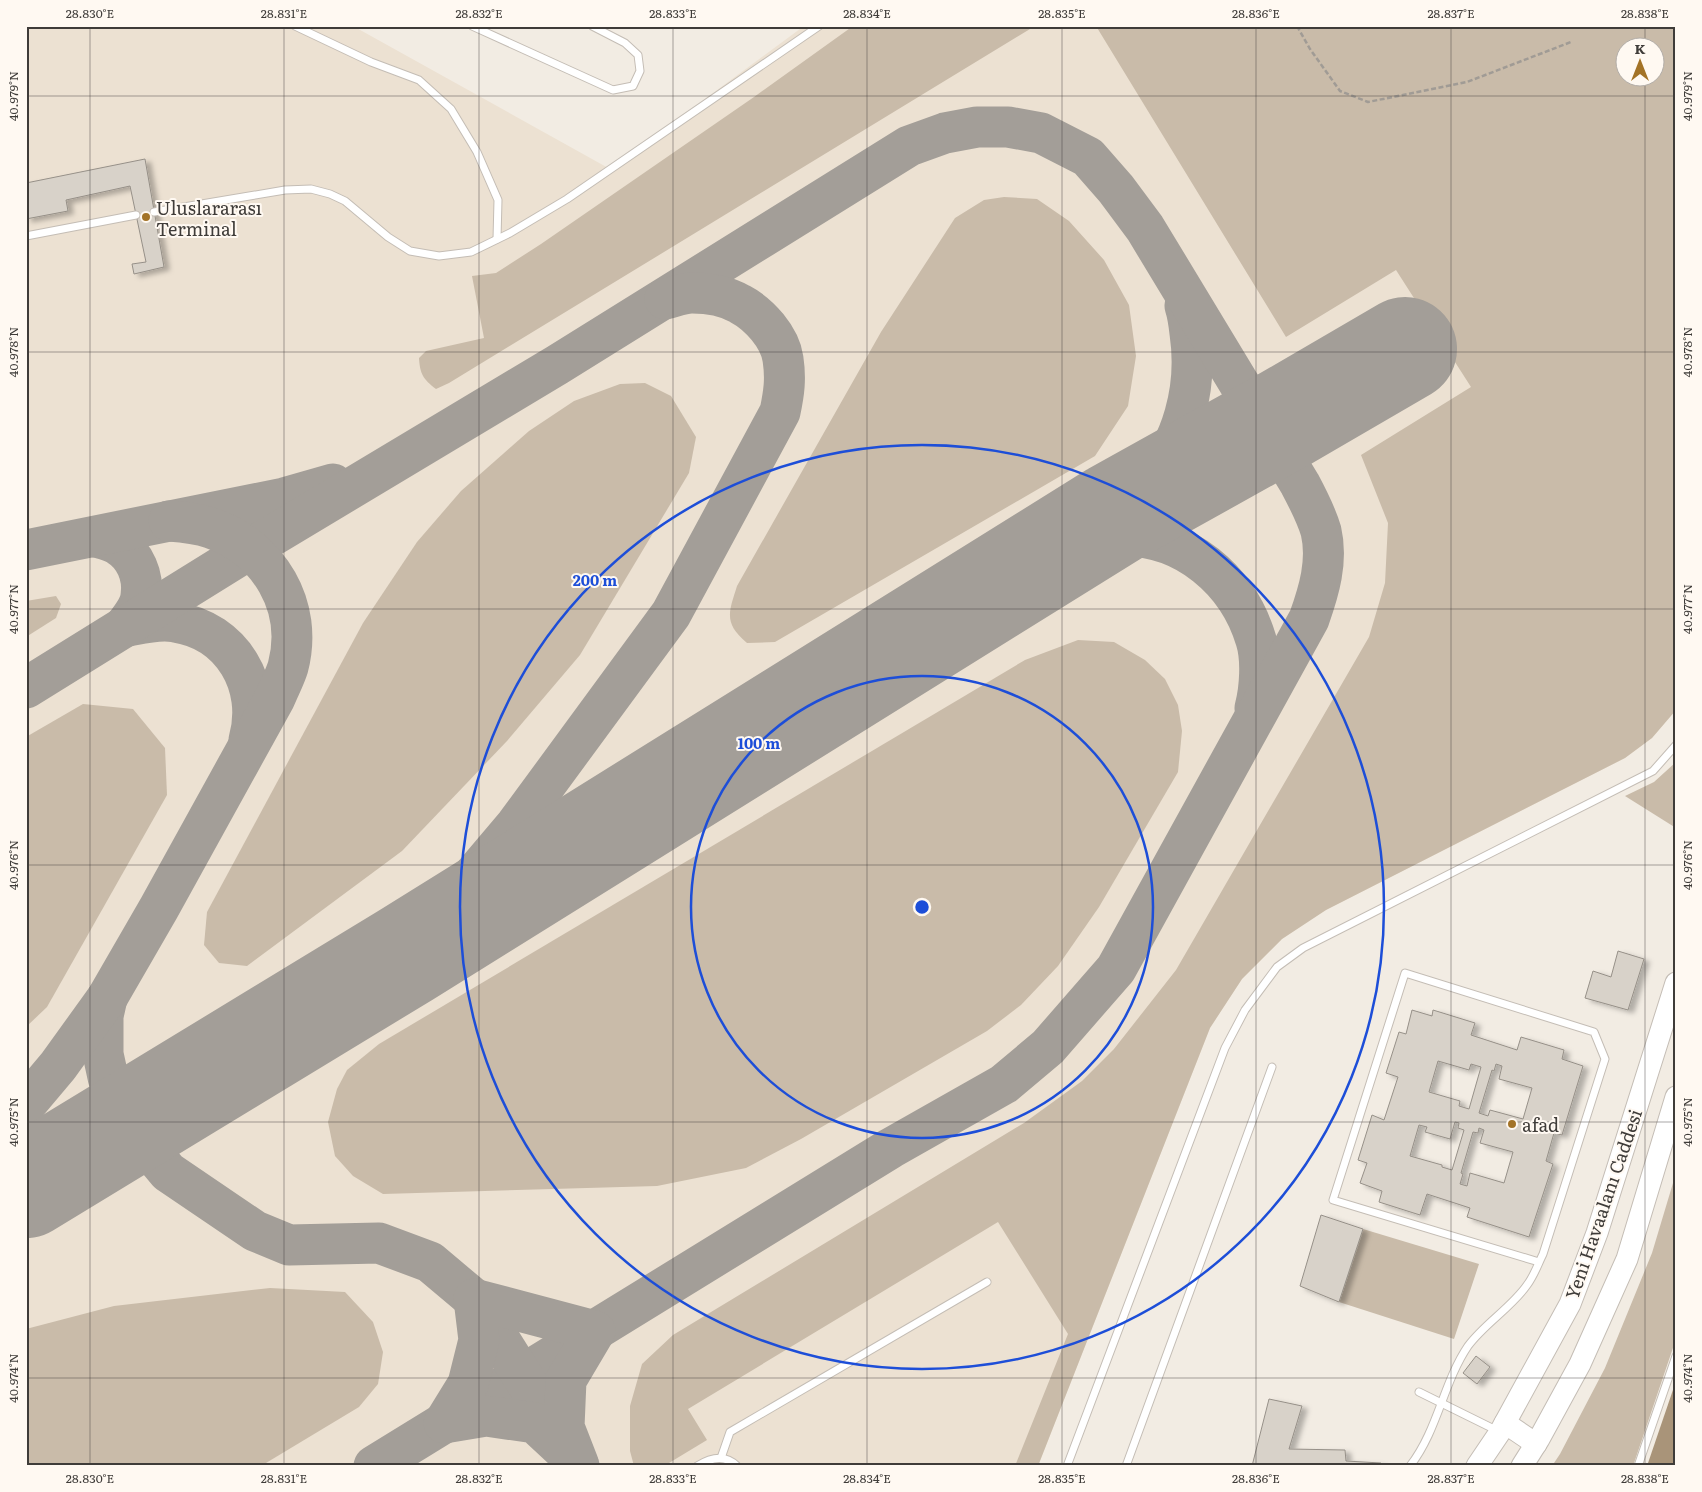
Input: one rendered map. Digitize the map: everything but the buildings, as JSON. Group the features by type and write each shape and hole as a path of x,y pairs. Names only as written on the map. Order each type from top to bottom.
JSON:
{"main road":[{"name":"Yeni Havaalanı Caddesi","path":"1477,1466 1503,1428 1570,1304 1597,1233 1676,983"},
{"name":"Yeni Havaalanı Caddesi","path":"1522,1466 1580,1364 1627,1258 1676,1097"},
{"path":"1503,1428 1536,1444"}],"lane":[{"path":"295,26 371,62 419,80 451,110 478,152 498,200 498,239"},
{"path":"472,26 613,90 633,86 640,71 638,55 625,43 592,26"},
{"path":"154,212 285,190 312,190 345,200 388,237 410,250 439,256 471,252 498,239 568,199 819,26"},
{"path":"26,236 136,215"},
{"path":"1066,1466 1225,1048 1245,1010 1277,967 1303,948 1653,771 1676,745"},
{"path":"1410,1466 1419,1454 1442,1403 1452,1372 1469,1344 1527,1286 1539,1262 1606,1059 1594,1032 1405,973 1333,1200 1539,1262"},
{"path":"1126,1466 1272,1067"},
{"path":"721,1458 730,1432 987,1282"},
{"path":"1638,1466 1676,1356"},
{"path":"1419,1392 1503,1428"},
{"path":"697,1466 708,1459 721,1458 733,1462 737,1466"}],"path":[{"path":"1297,26 1310,49 1340,91 1368,102 1466,82 1571,42"}],"shaded area":[{"path":"26,26 353,26 610,169 804,26 1676,26 1676,710 1652,738 1625,758 1326,910 1282,939 1242,979 1210,1028 1038,1466 26,1466"},
{"path":"853,26 1035,26 449,383 436,389 425,379 421,372 419,358 426,351 484,338 472,276 496,273 541,244"},
{"path":"1096,26 1676,26 1676,710 1652,738 1625,758 1326,910 1282,939 1242,979 1210,1028 1038,1466 1015,1466 1068,1334 998,1222 688,1409 707,1440 664,1466 634,1466 630,1451 630,1406 642,1364 673,1335 1024,1123 1082,1081 1114,1049 1176,970 1369,637 1385,583 1388,523 1361,455 1471,387 1396,270 1286,337"},
{"path":"1004,197 1037,199 1069,221 1104,260 1129,305 1136,356 1128,406 1095,456 775,642 747,643 739,636 731,623 730,610 737,586 881,332 955,218 984,200"},
{"path":"645,383 671,396 696,437 689,473 580,655 507,741 402,851 247,966 219,963 204,945 207,912 363,623 417,542 461,491 529,431 574,401 620,384"},
{"path":"56,596 61,604 56,618 26,637 26,601"},
{"path":"1078,640 1114,642 1145,660 1165,679 1178,705 1182,731 1178,772 1099,907 1058,966 1021,1005 987,1031 801,1139 746,1168 657,1186 383,1194 353,1176 335,1156 328,1122 337,1089 347,1070 379,1044 1025,660"},
{"path":"83,704 133,709 165,748 167,795 47,1007 26,1027 26,737"},
{"path":"1676,762 1676,828 1625,796 1654,782"},
{"path":"1676,1173 1676,1339 1633,1466 1552,1466 1605,1368 1652,1253"},
{"path":"1363,1229 1479,1264 1454,1339 1339,1302"},
{"path":"270,1288 345,1292 373,1322 383,1352 378,1384 359,1407 261,1466 26,1466 26,1329 114,1306"},
{"path":"1676,1381 1676,1466 1647,1466"}],"taxiway":[{"path":"26,688 250,549 557,365 909,146 945,133 977,127 1008,127 1041,133 1088,157 1116,189 1145,228 1300,484 1314,513 1323,542 1323,565 1319,587 1309,619 1116,969 1048,1047 1004,1084 891,1148 374,1466"},
{"path":"406,955 516,825 671,614 780,412 784,386 783,359 778,343 761,320 740,304 716,296 689,293 665,299"},
{"path":"1075,539 1112,515 1138,494 1159,470 1170,452 1185,414 1192,374 1190,333 1185,306"},
{"path":"26,550 284,498 333,484"},
{"path":"26,1104 58,1066 107,998 275,698 288,667 292,644 291,622 286,601 277,582 265,565 250,550 232,537 200,525 169,521"},
{"path":"1046,557 1092,540 1122,536 1145,538 1167,543 1206,565 1222,580 1236,598 1248,618 1256,640 1260,674 1255,708"},
{"path":"96,537 113,542 124,549 134,560 140,574 142,588 139,604 124,627"},
{"path":"129,626 158,621 175,622 195,627 213,637 228,649 239,664 247,681 252,700 253,720 249,740"},
{"path":"107,998 103,1016 103,1054 114,1098 128,1124 168,1172 255,1231 289,1245 379,1243 430,1262 474,1299 579,1466"},
{"path":"474,1299 595,1331 566,1380 564,1427 578,1463 535,1423 486,1416 444,1423 468,1384 479,1340 474,1299"}],"runway":[{"path":"26,1186 406,955 1114,514 1283,420 1405,349"}],"place":[{"name":"Uluslararası Terminal","path":"146,217"},
{"name":"afad","path":"1512,1124"}]}
